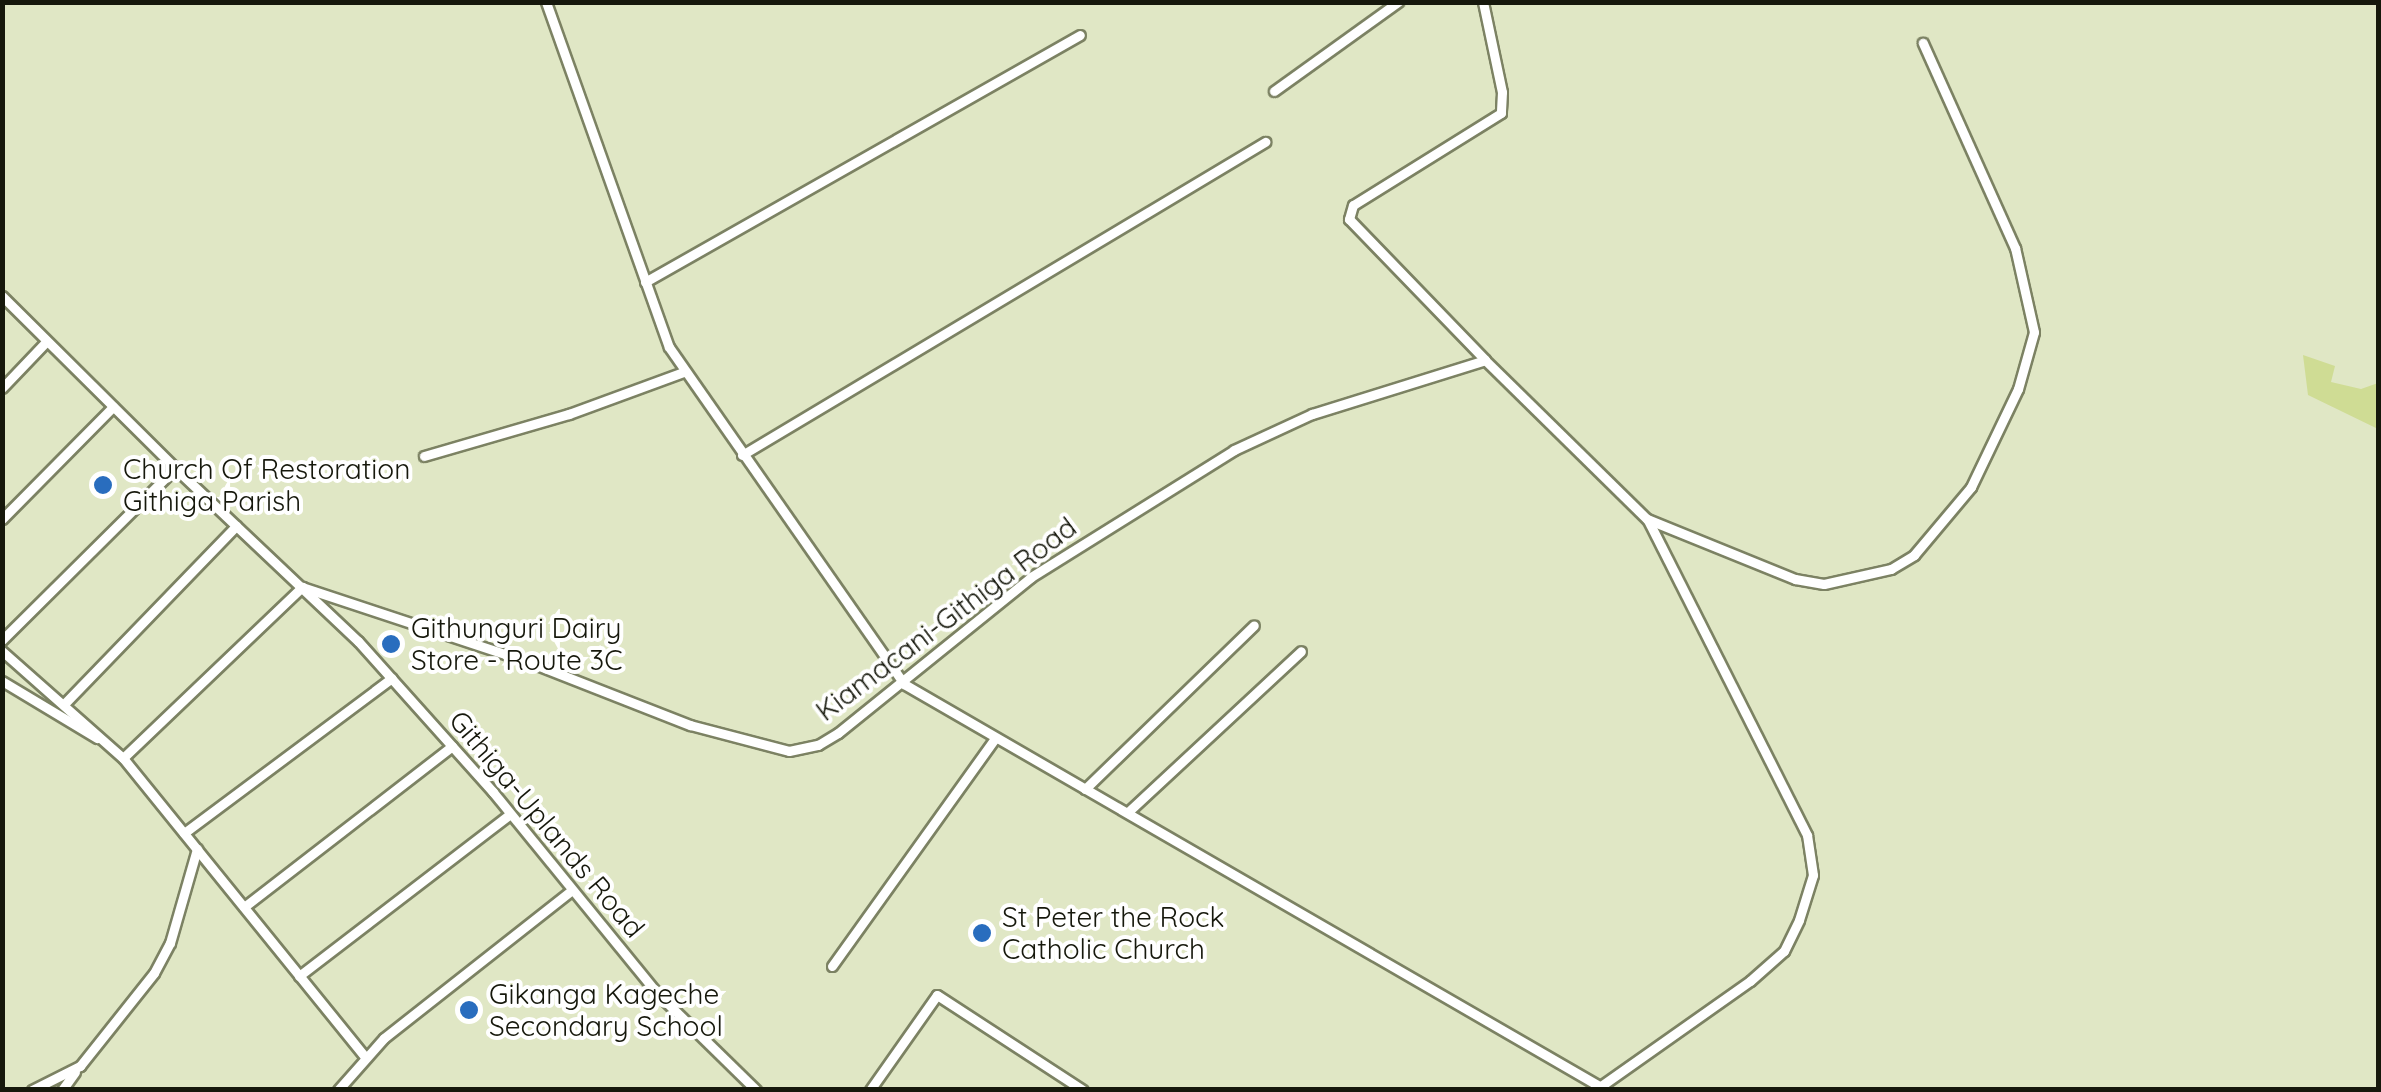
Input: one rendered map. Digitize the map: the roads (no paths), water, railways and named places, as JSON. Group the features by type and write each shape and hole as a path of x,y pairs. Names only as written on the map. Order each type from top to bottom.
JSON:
{"street":[{"path":"546,2 646,282 683,372 904,684 1604,1088 1750,982 1784,951 1800,920 1812,875 1806,835 1647,519 1349,220 1353,205 1501,113 1502,92 1482,2"},
{"path":"1274,91 1398,2"},
{"path":"646,282 1080,35"},
{"path":"1647,519 1760,569 1824,584 1877,574 1914,555 1971,487 2018,389 2032,345 2034,318 2016,248 1923,42"},
{"path":"742,455 1264,142"},
{"name":"Kiamacani-Githiga Road","path":"2,296 175,468 302,587 494,650 690,725 768,749 789,751 818,745 904,684 936,652 1031,577 1234,450 1312,414 1485,360"},
{"path":"2,388 46,342"},
{"path":"424,456 553,419 683,372"},
{"path":"2,519 113,407"},
{"path":"2,640 175,468"},
{"path":"66,702 236,526"},
{"path":"123,758 302,587"},
{"name":"Githiga-Uplands Road","path":"302,587 392,678 452,746 685,1024 756,1090"},
{"path":"1085,789 1254,625"},
{"path":"2,651 66,702 123,758 364,1056"},
{"path":"1128,812 1301,651"},
{"path":"184,833 392,678"},
{"path":"2,681 108,744"},
{"path":"832,966 995,738"},
{"path":"244,907 452,746"},
{"path":"300,976 510,814"},
{"path":"62,1090 154,974 170,943 197,849"},
{"path":"338,1090 364,1056 570,891"},
{"path":"870,1090 938,995 1083,1090"},
{"path":"32,1090 80,1066"}],"place":[{"name":"Church Of Restoration Githiga Parish","path":"103,485"},
{"name":"Githunguri Dairy Store - Route 3C","path":"391,644"},
{"name":"St Peter the Rock Catholic Church","path":"982,933"},
{"name":"Gikanga Kageche Secondary School","path":"469,1010"}]}
